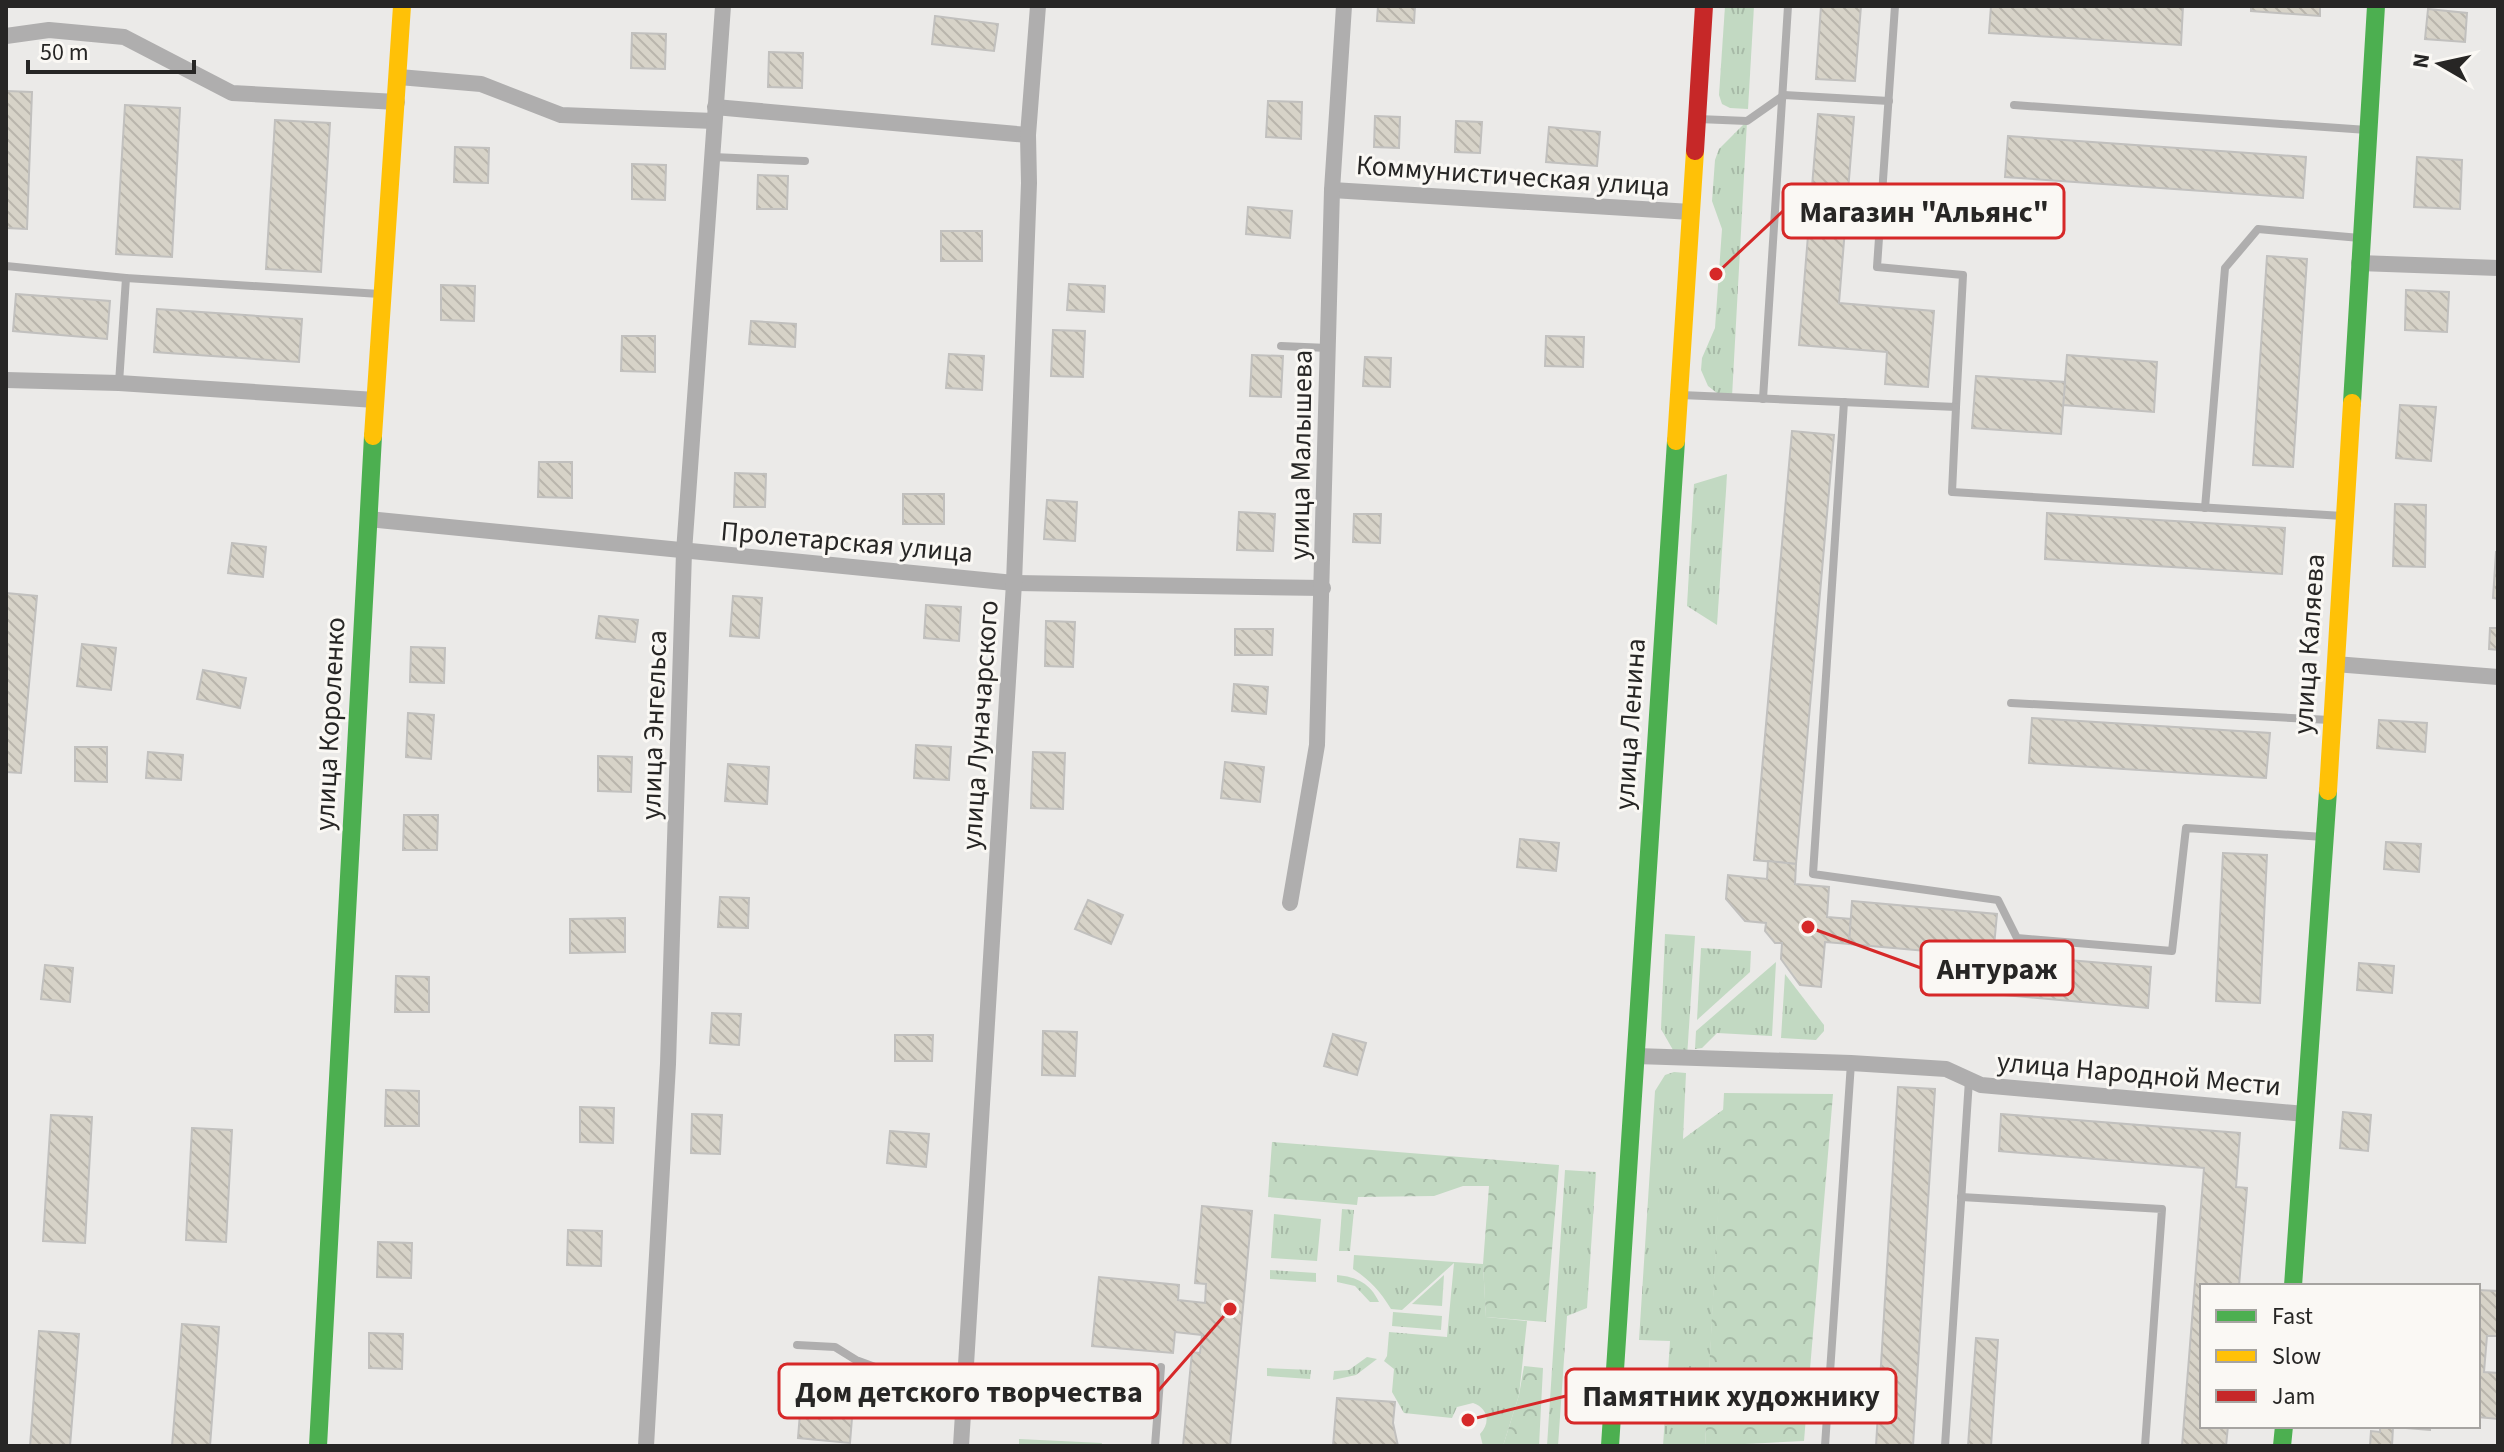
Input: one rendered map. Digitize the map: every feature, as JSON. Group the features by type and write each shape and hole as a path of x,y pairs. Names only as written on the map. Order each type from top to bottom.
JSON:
{"street":[{"name":"улица Короленко","path":"318,1446 368,519 402,6"},
{"name":"улица Энгельса","path":"646,1446 668,1064 684,552 723,6"},
{"name":"улица Луначарского","path":"961,1446 1014,583 1029,183 1028,135 1038,6"},
{"name":"улица Малышева","path":"1290,903 1317,745 1332,190 1344,6"},
{"name":"улица Ленина","path":"1610,1446 1704,6"},
{"name":"улица Каляева","path":"2293,1284 2325,837 2376,6"},
{"path":"6,36 49,30 124,37 232,93 397,102"},
{"path":"399,77 481,84 561,115 714,114 1028,135"},
{"name":"Коммунистическая улица","path":"1332,190 1691,212"},
{"path":"2359,263 2498,268"},
{"path":"6,380 119,383 375,400"},
{"name":"Пролетарская улица","path":"368,519 1014,583 1323,588"},
{"path":"2335,664 2498,677"},
{"name":"улица Народной Мести","path":"1636,1056 1946,1069 1981,1085 2305,1114"}],"lane":[{"path":"1763,399 1788,6"},
{"path":"1895,6 1877,267 1963,275 1952,492 2344,516"},
{"path":"1697,119 1747,121 1784,95 1889,101"},
{"path":"2014,105 2368,130"},
{"path":"713,157 805,161"},
{"path":"2205,508 2225,268 2258,229 2361,238"},
{"path":"6,266 126,278 382,294"},
{"path":"119,383 126,278"},
{"path":"1281,346 1329,348"},
{"path":"1678,395 1956,407"},
{"path":"1844,402 1813,874 1998,900 2017,938 2172,951 2186,828 2325,837"},
{"path":"2011,703 2330,720"},
{"path":"1825,1446 1851,1063"},
{"path":"1945,1446 1969,1079"},
{"path":"1961,1197 2162,1209 2145,1446"},
{"path":"797,1345 835,1347 856,1360 886,1371 935,1376 965,1372"},
{"path":"1155,1446 1161,1367"}],"green space":[{"path":"1725,6 1754,6 1748,109 1730,108 1722,104 1719,95"},
{"path":"1747,121 1732,397 1717,393 1708,386 1701,370 1702,358 1715,328 1722,229 1712,201 1715,160 1719,149"},
{"path":"1727,474 1717,625 1687,606 1694,484"},
{"path":"1665,934 1695,936 1687,1057 1673,1050 1661,1029"},
{"path":"1701,948 1751,951 1750,972 1697,1020"},
{"path":"1776,962 1772,1036 1717,1033 1702,1048 1695,1049 1696,1031"},
{"path":"1785,974 1824,1025 1824,1031 1816,1040 1781,1038"},
{"path":"1686,1073 1683,1139 1724,1109 1705,1446 1663,1446 1670,1341 1639,1340 1655,1091 1665,1075"},
{"path":"1724,1093 1833,1094 1804,1441 1705,1446"},
{"path":"1272,1142 1559,1165 1546,1322 1486,1317 1483,1264 1489,1186 1463,1186 1434,1196 1358,1197 1357,1205 1268,1197"},
{"path":"1565,1170 1596,1172 1587,1308 1567,1316 1558,1446 1547,1446"},
{"path":"1342,1209 1354,1210 1350,1251 1339,1251"},
{"path":"1274,1214 1321,1219 1317,1261 1271,1258"},
{"path":"1354,1255 1483,1264 1486,1317 1527,1321 1519,1395 1503,1446 1483,1446 1480,1434 1487,1421 1485,1412 1478,1405 1473,1403 1457,1407 1452,1418 1404,1413 1392,1392 1394,1369 1384,1361 1389,1332 1447,1337 1454,1263 1402,1310 1391,1309 1374,1286 1353,1269"},
{"path":"1270,1270 1316,1273 1316,1282 1270,1279"},
{"path":"1337,1275 1362,1282 1379,1302 1370,1302 1355,1286 1337,1282"},
{"path":"1444,1275 1442,1306 1412,1304"},
{"path":"1393,1312 1442,1316 1441,1330 1392,1326"},
{"path":"1367,1357 1377,1359 1356,1375 1333,1380 1334,1371 1349,1370"},
{"path":"1524,1366 1543,1368 1539,1446 1503,1446 1519,1395"},
{"path":"1267,1368 1311,1370 1310,1379 1267,1376"},
{"path":"1019,1439 1102,1443 1101,1446 1019,1446"}],"building":[{"path":"1378,6 1415,6 1414,23 1377,21"},
{"path":"1821,6 1861,6 1855,81 1816,79"},
{"path":"1991,6 2183,6 2181,45 1989,33"},
{"path":"2251,6 2320,6 2320,16 2251,11"},
{"path":"2428,9 2467,13 2465,42 2425,39"},
{"path":"935,16 998,24 994,51 932,44"},
{"path":"632,33 666,34 665,69 631,68"},
{"path":"769,52 803,53 802,88 768,87"},
{"path":"6,91 32,92 27,229 6,228"},
{"path":"1268,101 1302,102 1301,139 1266,137"},
{"path":"125,105 180,108 172,257 116,254"},
{"path":"1818,114 1854,117 1839,303 1934,311 1928,387 1885,384 1887,352 1799,345"},
{"path":"1375,116 1400,117 1399,148 1374,147"},
{"path":"275,120 330,123 321,272 266,269"},
{"path":"1456,121 1482,122 1480,153 1455,152"},
{"path":"1549,127 1600,132 1597,166 1546,162"},
{"path":"2008,136 2306,157 2303,198 2005,177"},
{"path":"455,147 489,148 488,183 454,182"},
{"path":"2417,157 2462,160 2460,209 2414,207"},
{"path":"632,164 666,165 665,200 632,199"},
{"path":"758,175 788,176 787,209 757,209"},
{"path":"1248,207 1292,211 1290,238 1246,234"},
{"path":"941,231 982,231 982,261 941,261"},
{"path":"2267,256 2307,259 2293,467 2253,465"},
{"path":"1069,284 1105,286 1104,312 1067,310"},
{"path":"441,285 475,286 474,321 441,320"},
{"path":"2406,290 2449,292 2447,332 2405,330"},
{"path":"16,294 110,301 107,339 13,331"},
{"path":"157,309 302,319 299,362 154,352"},
{"path":"751,321 796,324 795,347 749,344"},
{"path":"1053,330 1085,331 1083,377 1051,376"},
{"path":"622,336 655,336 655,372 621,371"},
{"path":"1546,336 1584,337 1583,367 1545,366"},
{"path":"949,354 984,356 982,390 946,388"},
{"path":"1252,355 1283,356 1281,397 1250,396"},
{"path":"2067,355 2157,362 2154,412 2063,405"},
{"path":"1365,357 1391,358 1390,387 1363,386"},
{"path":"1976,376 2065,382 2061,434 1972,428"},
{"path":"2400,405 2436,407 2431,461 2396,458"},
{"path":"1792,431 1834,435 1796,864 1754,860"},
{"path":"539,462 572,462 572,498 538,497"},
{"path":"735,473 766,474 765,507 734,507"},
{"path":"903,494 944,494 944,524 903,524"},
{"path":"1047,500 1077,502 1075,541 1044,539"},
{"path":"2395,504 2426,505 2425,567 2393,566"},
{"path":"1239,512 1275,514 1273,551 1237,550"},
{"path":"2047,513 2285,528 2282,574 2045,559"},
{"path":"1354,514 1381,514 1380,543 1353,542"},
{"path":"232,543 266,547 263,577 228,573"},
{"path":"2498,552 2498,599 2493,598"},
{"path":"6,593 37,596 21,773 6,772"},
{"path":"733,596 762,598 759,638 730,636"},
{"path":"926,605 961,607 959,641 924,638"},
{"path":"599,616 638,620 635,642 596,638"},
{"path":"1046,621 1075,622 1073,667 1045,666"},
{"path":"2490,628 2498,628 2498,650 2489,649"},
{"path":"1235,629 1273,629 1272,655 1235,655"},
{"path":"82,644 116,648 111,690 77,686"},
{"path":"411,647 445,648 444,683 410,682"},
{"path":"203,670 246,678 240,708 197,699"},
{"path":"1234,684 1268,687 1266,714 1232,711"},
{"path":"408,713 434,715 431,759 406,757"},
{"path":"2032,718 2270,733 2266,778 2029,763"},
{"path":"2379,720 2427,723 2425,752 2377,748"},
{"path":"916,745 951,747 949,780 914,778"},
{"path":"75,747 107,747 107,782 75,781"},
{"path":"148,752 183,755 181,780 146,778"},
{"path":"1033,752 1065,753 1063,809 1031,808"},
{"path":"598,756 632,757 631,792 598,791"},
{"path":"1225,762 1264,767 1260,802 1221,798"},
{"path":"728,764 769,767 767,804 725,801"},
{"path":"404,815 438,815 437,850 403,850"},
{"path":"1520,839 1559,843 1556,871 1517,867"},
{"path":"2386,842 2421,844 2419,872 2384,869"},
{"path":"2223,853 2267,855 2260,1003 2216,1001"},
{"path":"1768,861 1796,864 1795,884 1829,887 1827,917 1851,919 1849,944 1825,942 1821,987 1800,985 1781,959 1782,943 1775,943 1765,931 1766,923 1745,921 1726,899 1728,875 1767,879"},
{"path":"720,897 749,898 748,928 718,927"},
{"path":"1088,900 1123,915 1111,944 1075,929"},
{"path":"1852,901 1997,914 1993,957 1849,944"},
{"path":"625,918 625,952 570,953 570,919"},
{"path":"2009,955 2151,967 2148,1008 2005,995"},
{"path":"2359,963 2394,966 2392,993 2357,990"},
{"path":"45,965 73,968 70,1002 41,999"},
{"path":"396,976 429,977 429,1012 395,1012"},
{"path":"712,1013 741,1014 739,1045 710,1043"},
{"path":"1043,1031 1077,1032 1075,1076 1042,1075"},
{"path":"1333,1034 1366,1043 1357,1075 1324,1066"},
{"path":"895,1035 933,1035 932,1061 895,1061"},
{"path":"1898,1087 1935,1089 1913,1446 1876,1446"},
{"path":"386,1090 419,1091 419,1126 385,1126"},
{"path":"580,1107 614,1108 613,1143 580,1142"},
{"path":"2343,1112 2371,1115 2368,1151 2340,1148"},
{"path":"692,1114 722,1115 720,1154 691,1153"},
{"path":"2001,1114 2240,1133 2236,1187 2247,1188 2239,1284 2200,1284 2200,1428 2228,1428 2226,1446 2182,1446 2204,1168 1999,1151"},
{"path":"51,1115 92,1117 85,1243 43,1241"},
{"path":"192,1128 232,1130 226,1242 186,1240"},
{"path":"890,1131 929,1134 926,1167 887,1163"},
{"path":"1202,1206 1252,1211 1230,1446 1183,1446 1192,1352 1200,1353 1202,1335 1175,1332 1173,1353 1092,1346 1099,1277 1179,1285 1178,1300 1205,1303 1206,1284 1195,1283"},
{"path":"568,1230 602,1231 601,1266 567,1265"},
{"path":"378,1242 412,1243 411,1278 377,1277"},
{"path":"2480,1290 2498,1291 2498,1336 2487,1336 2484,1372 2498,1373 2498,1419 2480,1417"},
{"path":"182,1324 219,1327 210,1446 172,1446"},
{"path":"39,1331 79,1334 70,1446 30,1446"},
{"path":"369,1333 403,1334 402,1369 369,1368"},
{"path":"1976,1338 1998,1340 1991,1446 1968,1446"},
{"path":"803,1376 855,1381 850,1443 798,1438"},
{"path":"1337,1398 1395,1402 1393,1423 1398,1446 1333,1446"},
{"path":"2380,1428 2393,1428 2392,1446 2370,1446 2371,1431 2380,1432"}],"traffic: fast":[{"path":"2352,403 2376,6"},
{"path":"318,1446 373,436"},
{"path":"1610,1446 1676,441"},
{"path":"2293,1284 2328,791"},
{"path":"2282,1446 2284,1428"}],"traffic: slow":[{"path":"373,436 402,6"},
{"path":"1676,441 1695,151"},
{"path":"2328,791 2352,403"}],"traffic: jam":[{"path":"1695,151 1704,6"}],"place":[{"name":"Магазин \"Альянс\"","path":"1716,274"},
{"name":"Антураж","path":"1808,927"},
{"name":"Дом детского творчества","path":"1230,1309"},
{"name":"Памятник художнику","path":"1468,1420"}]}
